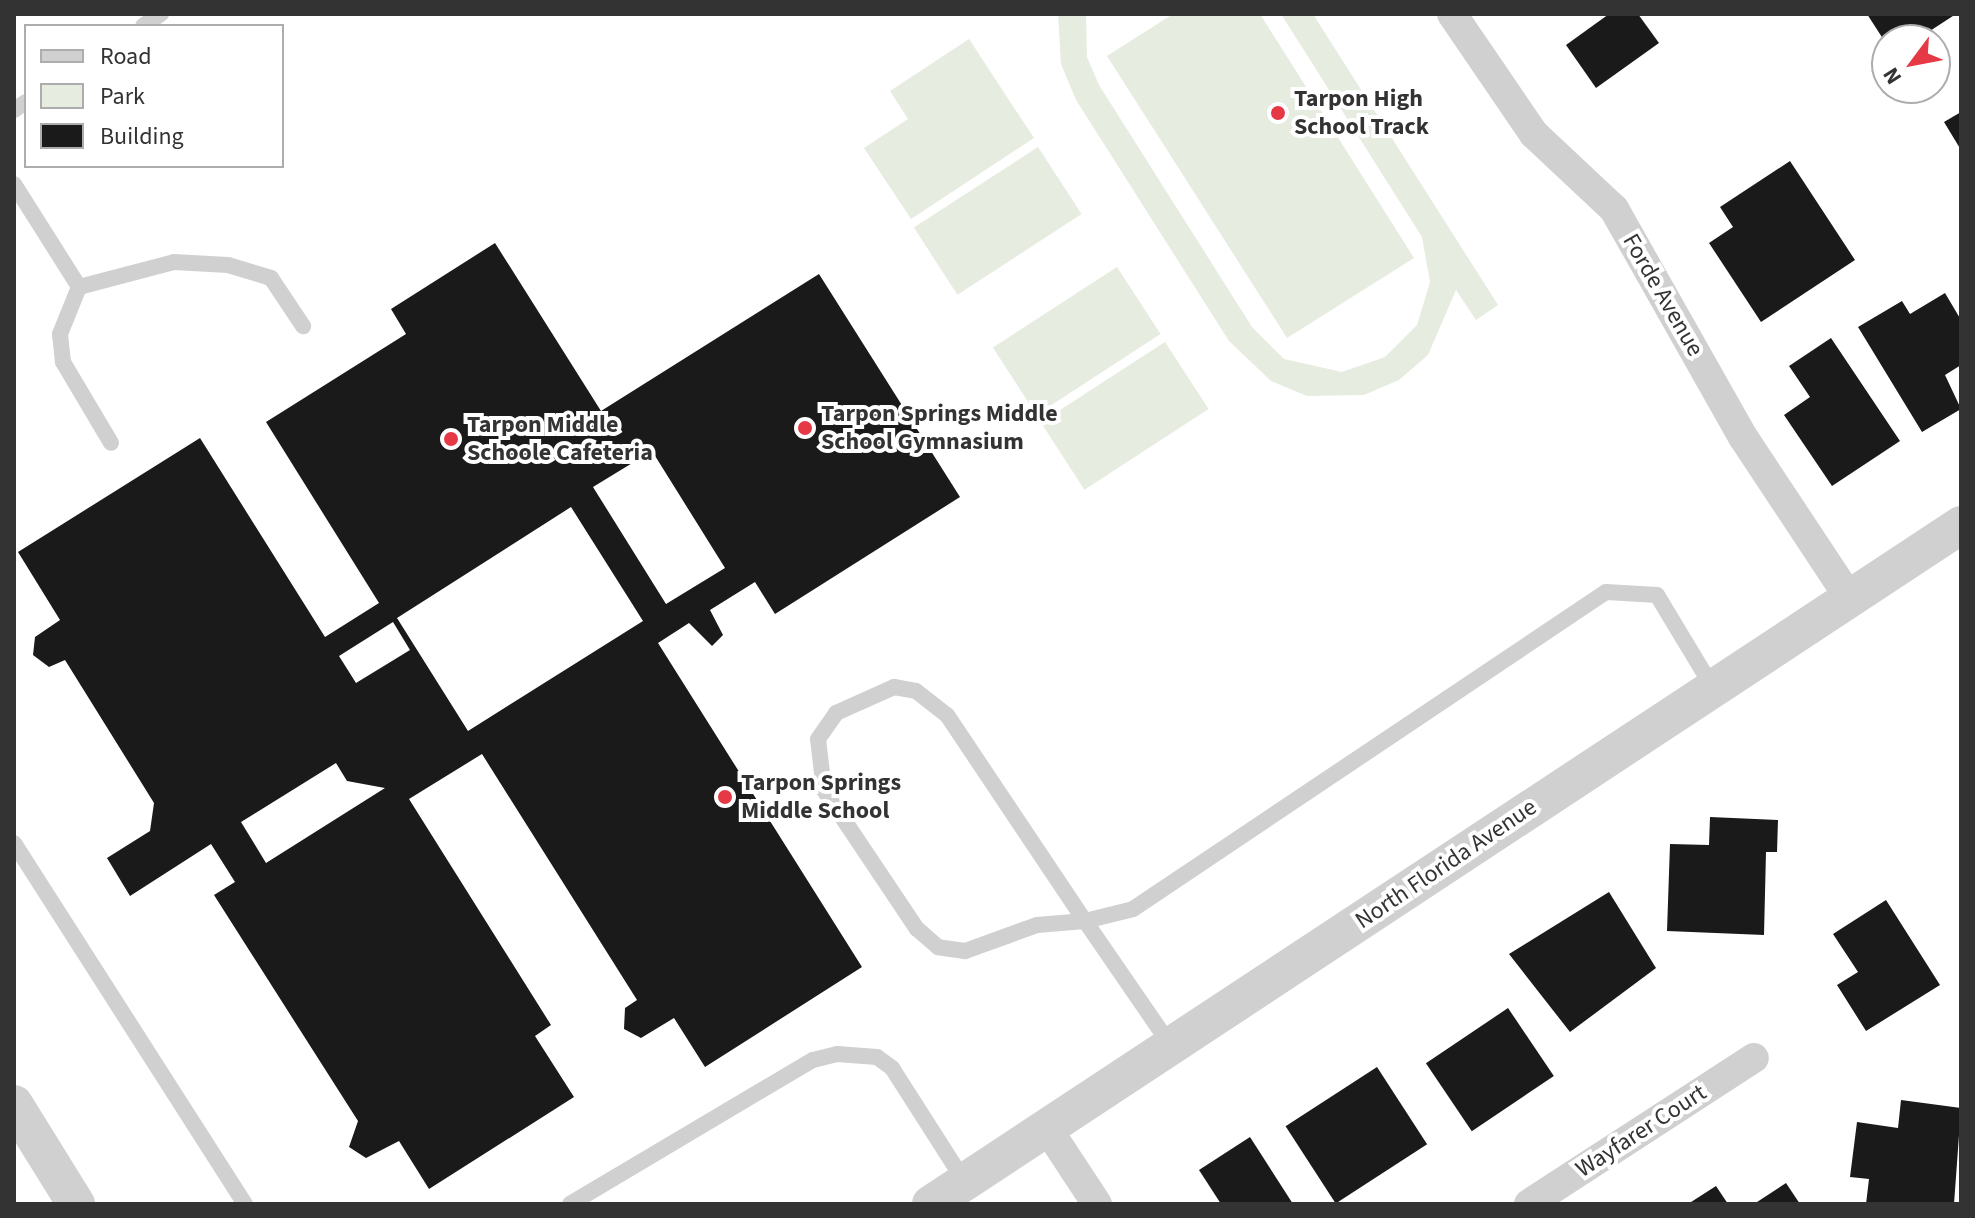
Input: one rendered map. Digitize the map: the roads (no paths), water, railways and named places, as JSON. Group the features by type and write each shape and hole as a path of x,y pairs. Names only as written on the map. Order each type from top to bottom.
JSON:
{"street":[{"name":"Forde Avenue","path":"1452,14 1534,134 1614,209 1743,437 1849,597"},
{"name":"North Florida Avenue","path":"931,1204 1961,525"},
{"name":"Wayfarer Court","path":"1529,1204 1754,1058"},
{"path":"14,1104 76,1204"},
{"path":"1047,1128 1097,1204"}],"lane":[{"path":"14,184 79,287"},
{"path":"79,287 174,262 228,265 271,278 303,326"},
{"path":"79,287 60,334 63,362 111,443"},
{"path":"1171,1047 1085,921 947,715 916,691 894,687 836,713 818,739 824,790 917,929 938,947 965,951 1037,925 1085,921 1133,909 1606,592 1657,595 1713,688"},
{"path":"14,843 245,1204"},
{"path":"570,1204 813,1060 837,1054 877,1057 892,1068 965,1182"}],"place":[{"name":"Tarpon High School Track","path":"1278,113"},
{"name":"Tarpon Springs Middle School Gymnasium","path":"805,428"},
{"name":"Tarpon Middle Schoole Cafeteria","path":"451,439"},
{"name":"Tarpon Springs Middle School","path":"725,797"}]}
